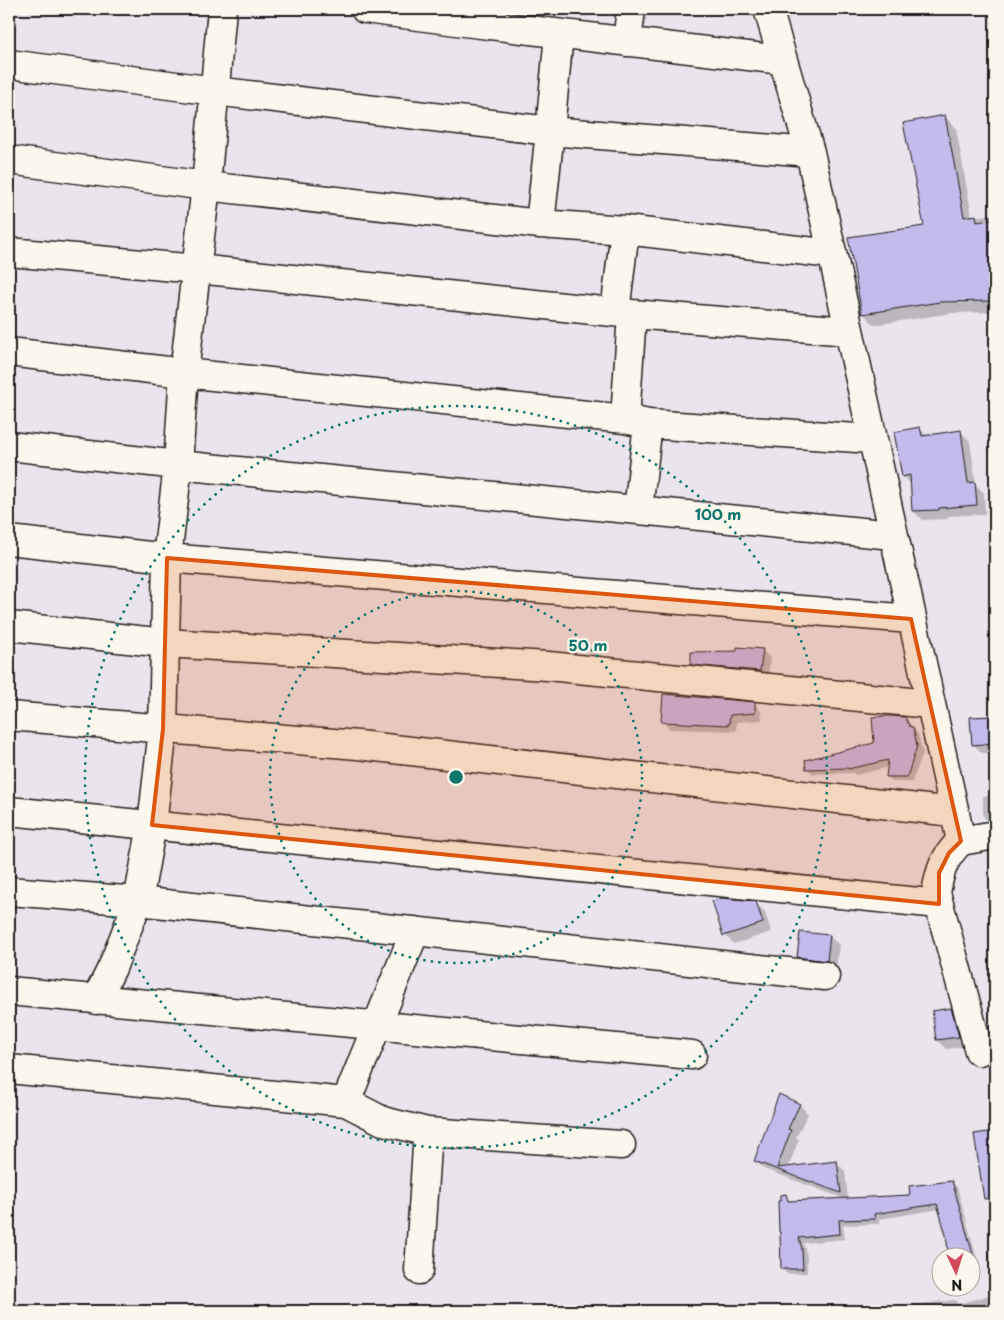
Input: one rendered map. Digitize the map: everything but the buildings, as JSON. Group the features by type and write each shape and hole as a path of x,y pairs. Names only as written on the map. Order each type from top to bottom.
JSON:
{"street":[{"path":"96,1000 112,968 138,901 152,825 163,729 167,558 178,465 184,374 206,186 222,9"},
{"path":"627,42 631,9"},
{"path":"768,9 810,152 961,842"},
{"path":"379,10 464,15 551,25 627,42 782,60"},
{"path":"540,224 550,131 551,25"},
{"path":"9,64 550,131 810,152"},
{"path":"9,160 206,186 540,224 625,230 832,254"},
{"path":"625,230 623,313 637,421 638,510"},
{"path":"9,252 197,269 623,313 849,331"},
{"path":"9,352 184,374 637,421 872,439"},
{"path":"9,446 178,465 893,535"},
{"path":"9,540 167,558 911,619"},
{"path":"9,626 165,643 548,666 930,704"},
{"path":"9,716 358,745 953,812"},
{"path":"9,811 939,904"},
{"path":"979,1051 936,893 939,873 949,852 961,842 995,835"},
{"path":"9,891 138,901 825,976"},
{"path":"346,1102 415,931"},
{"path":"9,991 692,1055"},
{"path":"9,1068 346,1102 383,1121 428,1132 621,1146"},
{"path":"419,1270 428,1132"}],"highlighted area":[{"path":"167,558 911,619 961,841 949,853 939,873 939,904 152,825 163,729"}]}
